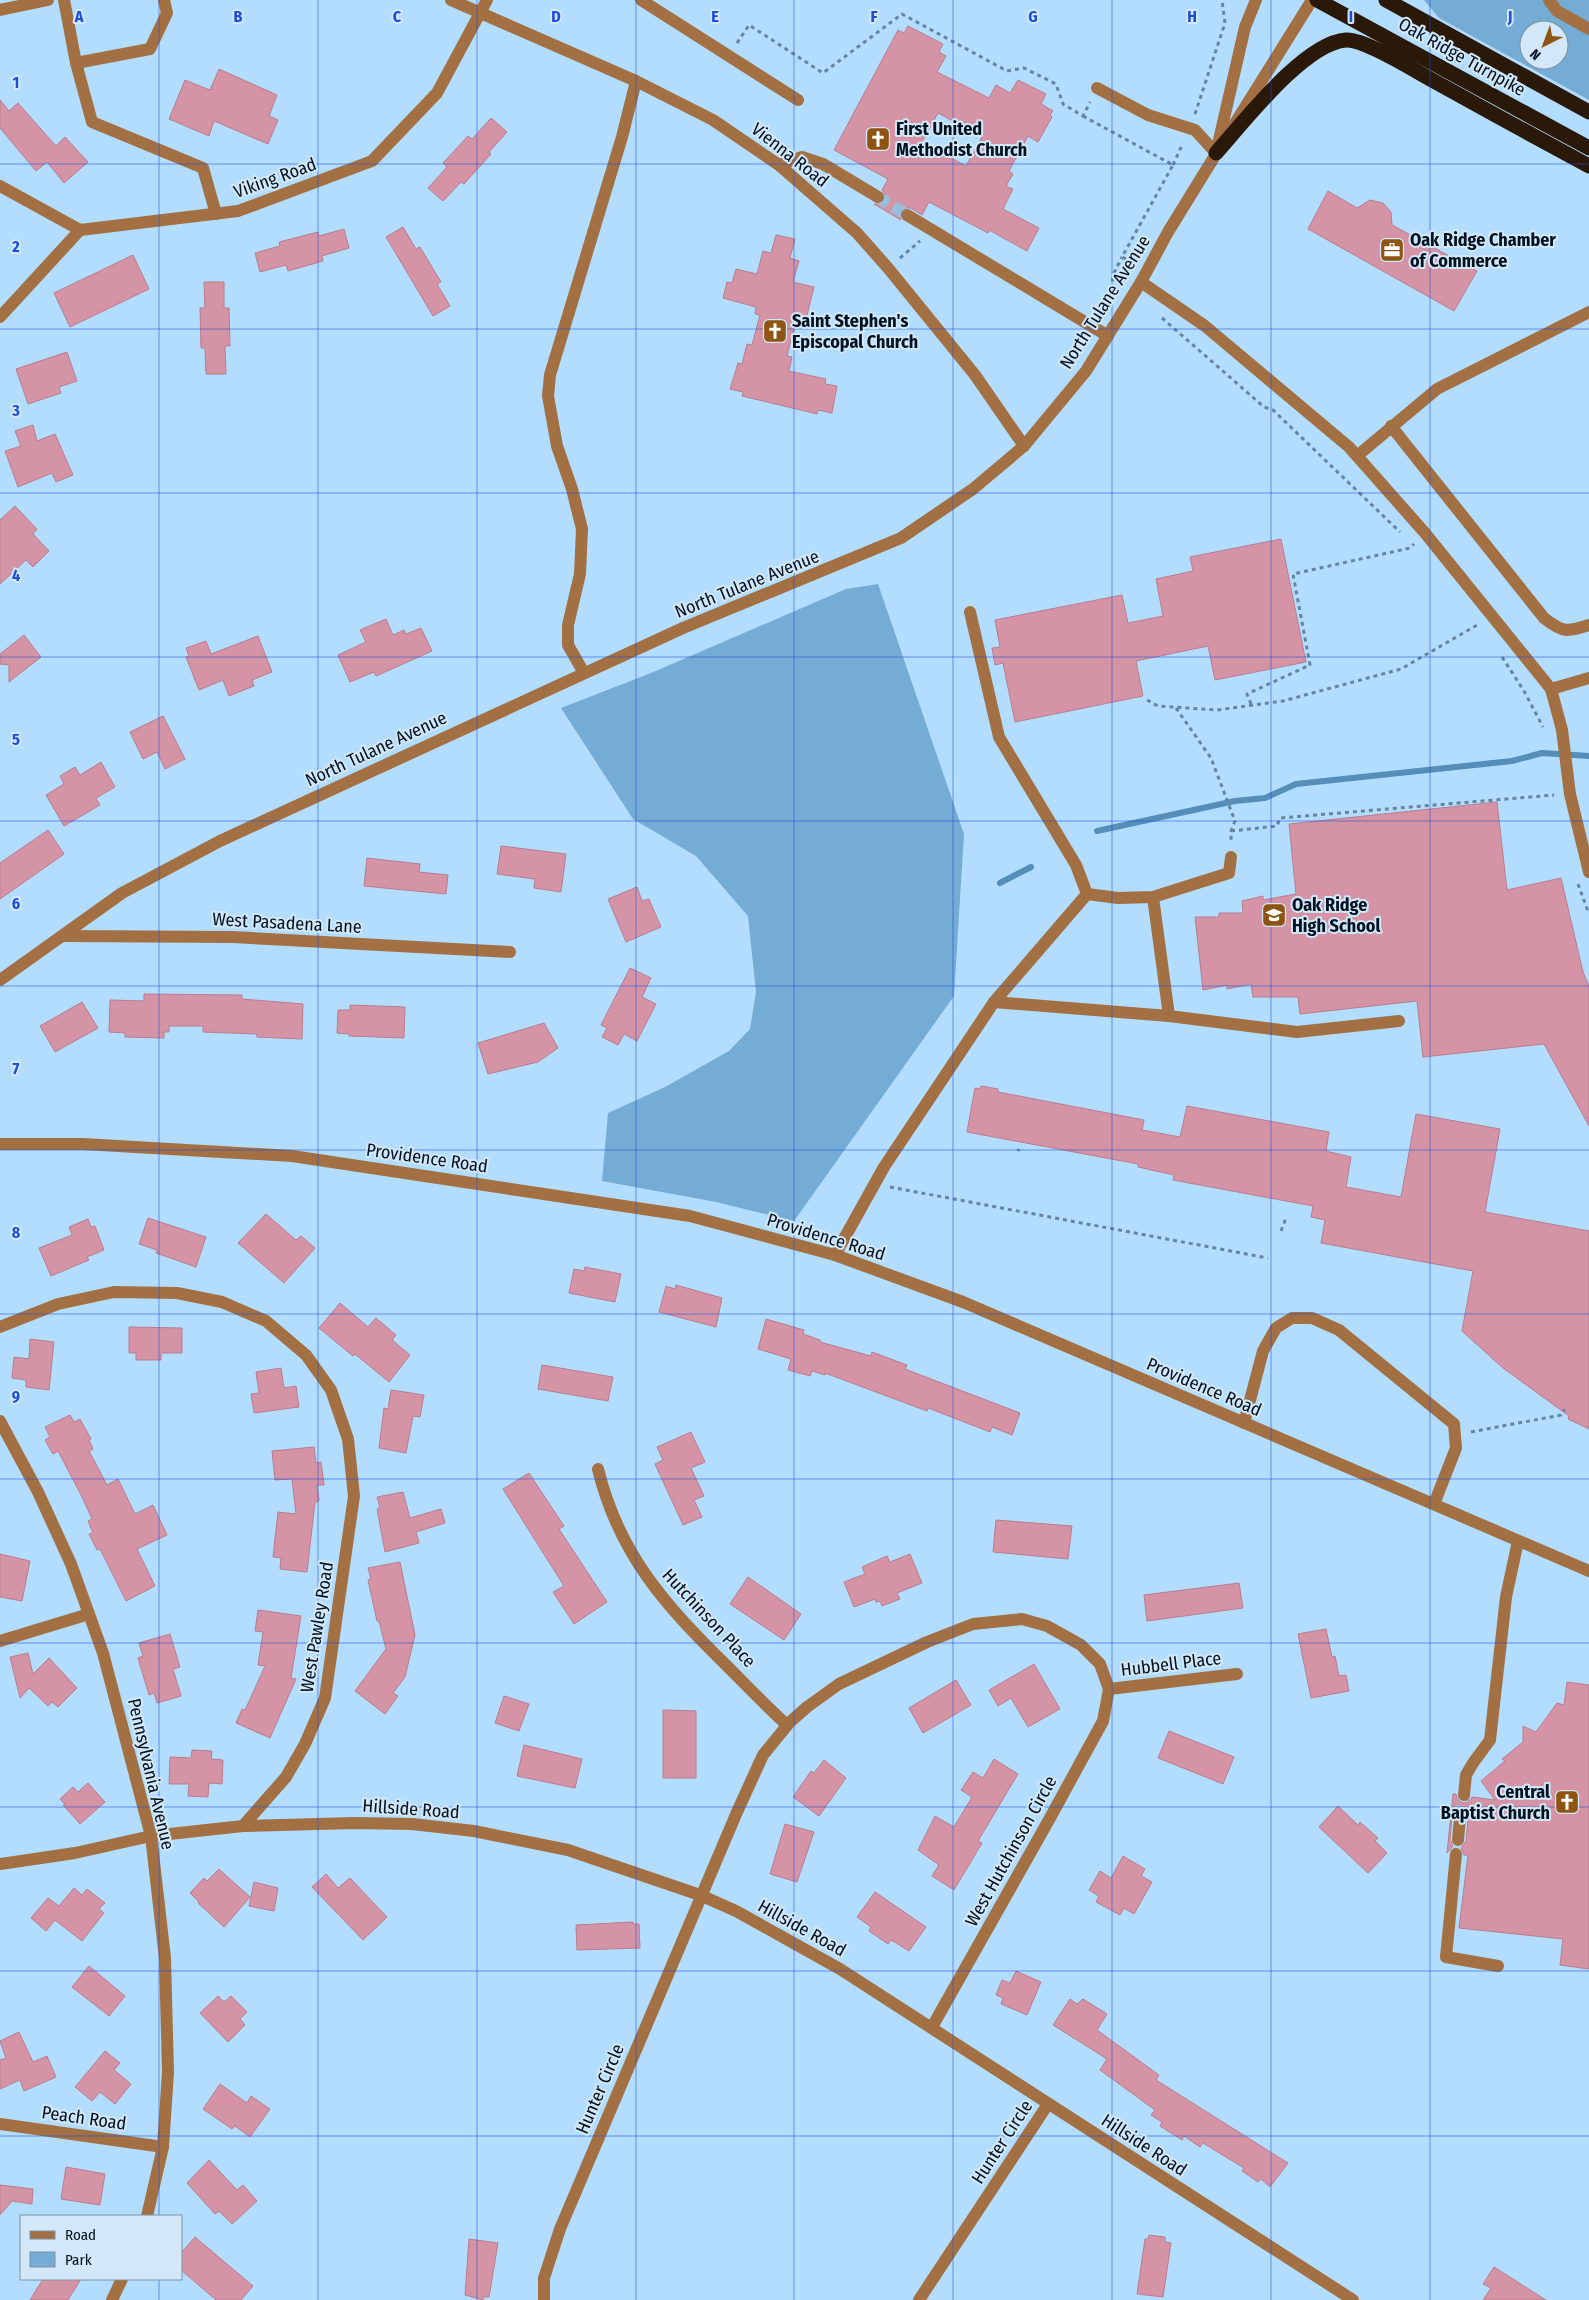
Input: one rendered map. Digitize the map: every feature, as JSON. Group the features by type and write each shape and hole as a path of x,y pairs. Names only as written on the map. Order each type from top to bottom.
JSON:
{"highway":[{"name":"Oak Ridge Turnpike","path":"1317,0 1589,148"},
{"name":"Oak Ridge Turnpike","path":"1386,0 1589,112"},
{"path":"1413,0 1441,30"},
{"path":"1216,154 1290,70 1323,48 1346,40 1363,44 1398,62 1589,166"}],"street":[{"path":"0,10 48,0"},
{"path":"64,0 76,63 92,122 203,168 216,214"},
{"path":"76,63 150,49 167,13 164,0"},
{"name":"Vienna Road","path":"450,0 636,81 713,120 779,165 857,233 888,268 974,375 1024,446"},
{"name":"Viking Road","path":"80,230 238,211 372,161 437,93 487,0"},
{"path":"641,0 798,100"},
{"path":"1216,154 1245,27 1256,0"},
{"name":"North Tulane Avenue","path":"0,980 122,893 220,841 683,628 901,538 973,489 1024,446 1086,371 1144,276 1168,232 1312,0"},
{"path":"1549,0 1557,11 1589,30"},
{"path":"584,673 568,645 568,626 580,574 582,529 572,489 557,446 548,396 550,375 622,137 636,81"},
{"path":"1097,88 1148,115 1195,130 1216,154"},
{"path":"779,165 802,157 823,164 878,197"},
{"path":"0,186 80,230 0,317"},
{"path":"907,215 1108,336"},
{"path":"1144,276 1349,446 1426,533 1551,689 1562,730 1570,794 1589,872"},
{"path":"1357,456 1437,389 1589,312"},
{"path":"1391,426 1544,618 1559,630 1572,630 1589,625"},
{"path":"970,612 999,737 1076,865 1087,894"},
{"path":"1551,689 1589,678"},
{"path":"1087,894 1118,898 1153,897 1229,873 1231,857"},
{"path":"835,1255 884,1167 994,1002 1087,894"},
{"path":"1153,897 1169,1016"},
{"name":"West Pasadena Lane","path":"62,936 233,937 510,952"},
{"path":"994,1002 1169,1016 1297,1032 1399,1021"},
{"name":"Providence Road","path":"0,1144 83,1144 292,1156 690,1216 835,1255 964,1302 1589,1571"},
{"name":"West Pawley Road","path":"0,1327 58,1304 114,1292 177,1293 222,1302 266,1320 306,1355 331,1390 348,1439 354,1496 324,1698 305,1744 286,1777 243,1826"},
{"path":"1244,1423 1263,1351 1276,1328 1292,1318 1312,1318 1339,1330 1454,1424 1456,1448 1434,1504"},
{"name":"Pennsylvania Avenue","path":"0,1421 42,1500 71,1564 104,1653 151,1836 165,1967 168,2072 163,2147 147,2215"},
{"name":"Hutchinson Place","path":"598,1469 605,1495 618,1528 642,1572 689,1628 787,1725"},
{"path":"1464,1796 1466,1775 1472,1763 1490,1740 1506,1597 1518,1541"},
{"path":"0,1641 89,1614"},
{"name":"Hunter Circle","path":"544,2300 544,2278 560,2229 700,1895 763,1755 787,1725 806,1707 839,1684 887,1660 973,1624 1022,1619 1047,1626 1081,1644 1100,1664 1109,1689"},
{"name":"Hubbell Place","path":"1109,1689 1237,1674"},
{"name":"West Hutchinson Circle","path":"932,2027 1103,1721 1109,1689"},
{"path":"1458,1840 1460,1818"},
{"name":"Hillside Road","path":"0,1864 75,1853 151,1836 243,1826 355,1823 412,1824 474,1831 568,1850 700,1895 736,1911 840,1969 1353,2300"},
{"path":"1456,1854 1446,1957 1498,1966"},
{"name":"Hunter Circle","path":"920,2300 1048,2104"},
{"name":"Peach Road","path":"0,2124 163,2147"},
{"path":"112,2300 122,2280"}],"path":[{"path":"1112,289 1113,275 1173,165 1190,128 1225,23 1222,0"},
{"path":"728,56 749,25 824,73 902,14 1007,71 1024,68 1056,84 1063,104 1173,165"},
{"path":"1082,116 1097,88"},
{"path":"888,268 918,244 929,228"},
{"path":"1122,257 1144,276"},
{"path":"1160,316 1264,407 1273,410 1419,552"},
{"path":"1252,704 1247,694 1310,665 1293,574 1410,548 1426,533"},
{"path":"1147,700 1158,706 1217,710 1283,701 1401,669 1492,616"},
{"path":"1472,617 1483,632"},
{"path":"1500,654 1524,691 1546,732"},
{"path":"1175,708 1211,758 1235,821 1231,831 1231,857"},
{"path":"1231,831 1277,826 1280,818 1570,794"},
{"path":"890,1187 1268,1258"},
{"path":"1280,1231 1286,1218"},
{"path":"1471,1432 1561,1415 1565,1409"}],"green space":[{"path":"1424,0 1589,0 1589,100 1534,70 1569,70 1569,20 1519,20 1519,62 1439,18"},
{"path":"878,584 964,834 954,996 794,1221 716,1202 602,1181 608,1113 665,1087 729,1051 750,1029 756,992 748,916 696,856 633,819 561,708 651,673 846,589"}],"building":[{"name":"First United Methodist Church","path":"908,26 943,44 939,52 946,56 937,72 989,98 996,85 1010,93 1018,80 1046,94 1041,104 1053,111 1050,115 1052,117 1038,142 1028,136 1009,171 1013,174 1006,186 1013,189 1003,209 1039,228 1027,251 989,230 988,233 929,202 922,215 911,208 903,208 899,214 901,220 874,204 881,204 885,201 885,194 882,190 888,179 834,150 898,30 904,33","holes":["938,113 982,137 966,166 922,142"]},
{"path":"219,69 277,95 269,116 278,120 268,144 214,121 209,136 169,119 185,80 210,90"},
{"path":"0,100 9,111 18,103 56,146 65,137 88,162 64,183 47,162 36,171 0,128"},
{"path":"491,118 507,132 489,152 491,154 464,184 461,182 443,201 428,188 447,167 443,163 468,136 472,139"},
{"name":"Oak Ridge Chamber of Commerce","path":"1328,191 1357,208 1370,200 1383,203 1391,212 1392,225 1477,271 1454,311 1308,229"},
{"path":"403,227 416,249 420,247 441,282 437,284 450,306 433,316 386,237"},
{"path":"344,229 349,248 322,256 323,261 288,271 286,265 260,272 255,253 280,246 279,242 318,232 319,236"},
{"name":"Saint Stephen's Episcopal Church","path":"776,235 795,239 790,258 799,261 793,282 814,287 806,319 797,316 787,356 792,357 789,371 826,379 825,384 837,386 832,413 818,410 817,414 742,396 743,392 730,389 738,363 742,364 747,344 752,345 760,315 755,314 756,307 723,298 727,282 732,283 736,269 757,274 763,251 771,253"},
{"path":"133,255 149,289 70,327 54,293"},
{"path":"204,282 224,282 224,308 229,308 230,346 225,346 226,374 206,374 205,348 201,348 200,308 205,308"},
{"path":"67,352 77,381 59,387 61,393 28,404 16,369"},
{"path":"33,425 37,441 55,434 73,475 56,482 52,473 18,487 5,451 21,446 15,431"},
{"path":"15,506 37,529 33,534 49,551 33,567 26,560 0,584 0,520"},
{"path":"1281,539 1306,662 1215,680 1208,646 1136,661 1143,696 1015,722 1003,663 995,665 992,648 1000,647 995,620 1122,595 1128,623 1163,616 1156,579 1193,571 1190,557"},
{"path":"386,619 393,635 404,630 406,634 421,628 432,651 376,676 374,672 350,682 338,655 366,642 360,630"},
{"path":"24,635 41,657 9,682 9,665 0,664 0,654"},
{"path":"258,636 272,672 252,680 254,686 229,696 223,680 199,690 186,657 189,656 186,648 206,641 211,654"},
{"path":"163,716 185,759 165,769 157,752 143,759 130,732"},
{"path":"101,762 115,787 96,798 100,805 64,826 46,795 64,784 60,776 75,767 80,775"},
{"path":"1497,802 1507,890 1561,878 1583,972 1589,986 1589,1126 1544,1044 1423,1057 1417,1001 1300,1014 1298,997 1253,997 1251,984 1227,989 1227,985 1203,990 1195,917 1219,917 1219,913 1243,913 1242,901 1263,896 1263,900 1296,894 1289,824"},
{"path":"48,830 64,854 0,899 0,863"},
{"path":"501,846 566,854 561,892 534,888 535,879 497,874"},
{"path":"367,858 420,864 419,872 448,875 446,894 364,886"},
{"path":"637,887 642,901 649,899 661,927 626,942 608,899"},
{"path":"630,968 651,978 642,997 656,1004 637,1041 624,1034 618,1045 602,1037 607,1028 601,1025"},
{"path":"144,994 242,995 242,999 303,1004 302,1039 257,1037 257,1034 203,1032 203,1026 169,1026 169,1032 164,1032 164,1038 125,1037 125,1033 109,1032 110,1000 144,1001"},
{"path":"82,1002 98,1028 55,1052 40,1026"},
{"path":"350,1005 405,1007 404,1038 349,1036 349,1034 337,1033 338,1010 350,1010"},
{"path":"544,1023 558,1048 538,1062 488,1074 478,1043"},
{"path":"981,1086 998,1089 998,1092 1144,1120 1142,1130 1180,1137 1187,1106 1329,1132 1326,1151 1351,1157 1346,1187 1401,1197 1416,1114 1500,1129 1485,1212 1589,1231 1589,1429 1568,1419 1569,1416 1503,1368 1462,1331 1473,1271 1321,1243 1325,1220 1311,1217 1313,1206 1173,1180 1174,1175 1138,1167 1138,1164 967,1132 975,1088 980,1089"},
{"path":"266,1214 296,1240 301,1236 315,1248 284,1283 238,1243"},
{"path":"148,1218 206,1237 196,1267 156,1253 157,1250 139,1244"},
{"path":"88,1219 91,1227 95,1226 104,1250 87,1257 89,1260 51,1276 39,1248 72,1235 69,1227"},
{"path":"585,1267 621,1274 615,1302 569,1293 574,1269 584,1271"},
{"path":"676,1285 722,1298 716,1327 659,1312 666,1286 675,1289"},
{"path":"340,1303 368,1327 376,1318 396,1335 392,1340 410,1355 389,1382 319,1328"},
{"path":"766,1319 804,1330 803,1334 820,1340 820,1342 871,1356 872,1352 907,1365 905,1369 1020,1413 1012,1435 992,1427 990,1432 928,1408 927,1411 825,1373 825,1375 812,1371 810,1376 788,1370 791,1359 758,1349"},
{"path":"129,1327 182,1328 182,1353 161,1353 161,1360 136,1360 136,1353 129,1353"},
{"path":"30,1339 54,1342 49,1390 26,1387 26,1380 12,1378 14,1357 29,1359"},
{"path":"542,1365 613,1377 608,1401 538,1389"},
{"path":"281,1368 284,1388 296,1386 299,1407 254,1413 251,1394 259,1393 256,1372"},
{"path":"391,1390 424,1395 420,1417 413,1416 406,1453 379,1448 384,1408 388,1409"},
{"path":"70,1415 74,1422 80,1419 91,1439 89,1440 93,1449 89,1451 107,1485 118,1479 135,1514 153,1505 167,1535 137,1549 155,1586 126,1601 100,1549 97,1550 89,1534 93,1533 88,1521 92,1519 82,1497 58,1451 53,1454 45,1440 50,1437 45,1427"},
{"path":"691,1432 705,1462 691,1468 704,1496 694,1500 702,1517 683,1525 655,1464 663,1460 657,1447"},
{"path":"314,1447 316,1463 321,1462 324,1485 317,1485 319,1501 315,1502 307,1572 280,1569 281,1558 273,1557 278,1512 296,1514 292,1479 275,1480 272,1451"},
{"path":"529,1473 564,1526 559,1529 607,1602 574,1624 553,1592 564,1586 503,1489"},
{"path":"403,1492 410,1518 441,1509 445,1523 416,1532 419,1543 385,1552 377,1509 380,1508 377,1497"},
{"path":"996,1520 1072,1526 1068,1559 993,1552"},
{"path":"0,1554 30,1561 22,1601 0,1597"},
{"path":"910,1554 922,1583 897,1593 900,1599 882,1606 880,1601 876,1602 875,1599 854,1607 844,1582 865,1574 862,1567 887,1556 890,1562"},
{"path":"400,1562 415,1635 405,1677 393,1693 398,1696 385,1714 355,1691 386,1649 379,1621 377,1621 368,1580 371,1579 368,1568"},
{"path":"748,1577 801,1614 784,1640 730,1604"},
{"path":"1239,1583 1243,1608 1147,1621 1144,1595"},
{"path":"258,1610 301,1616 291,1678 296,1679 270,1738 236,1723 242,1709 245,1710 265,1666 258,1665 263,1632 255,1631"},
{"path":"1326,1629 1332,1657 1335,1656 1339,1676 1346,1675 1349,1691 1311,1698 1298,1634"},
{"path":"170,1634 180,1667 173,1669 181,1696 157,1703 154,1693 149,1695 138,1658 143,1656 139,1643"},
{"path":"28,1653 33,1674 49,1658 77,1688 58,1707 52,1702 48,1706 29,1688 20,1698 10,1657"},
{"path":"1034,1664 1060,1709 1028,1727 1011,1698 998,1706 989,1690"},
{"path":"956,1680 971,1705 923,1733 909,1708"},
{"path":"1567,1682 1589,1685 1589,1969 1560,1965 1563,1939 1459,1928 1468,1855 1464,1855 1461,1848 1466,1841 1468,1819 1467,1814 1461,1810 1456,1811 1452,1817 1450,1840 1453,1846 1447,1853 1453,1794 1456,1794 1457,1799 1463,1803 1468,1802 1472,1797 1495,1800 1481,1781 1505,1761 1502,1759 1523,1742 1523,1726 1536,1732 1557,1703 1564,1705"},
{"path":"504,1696 529,1704 519,1731 495,1723"},
{"path":"663,1710 696,1711 696,1778 663,1778"},
{"path":"1169,1731 1234,1757 1223,1784 1158,1758"},
{"path":"524,1745 582,1759 575,1788 517,1776"},
{"path":"192,1750 212,1751 211,1759 223,1760 222,1784 209,1783 208,1797 188,1796 189,1784 169,1784 170,1757 191,1758"},
{"path":"994,1759 1018,1774 978,1841 982,1843 954,1890 932,1876 939,1865 918,1850 935,1816 954,1827 972,1797 961,1790 973,1772 983,1778"},
{"path":"824,1760 846,1778 819,1816 793,1797 811,1771 814,1773"},
{"path":"88,1783 105,1802 80,1824 60,1799 73,1787 78,1792"},
{"path":"1338,1806 1358,1825 1360,1822 1378,1838 1375,1841 1387,1853 1368,1873 1319,1827"},
{"path":"785,1824 814,1832 797,1882 770,1874"},
{"path":"1123,1856 1145,1869 1141,1876 1152,1882 1134,1914 1124,1908 1120,1915 1096,1902 1099,1896 1089,1890 1100,1871 1111,1878"},
{"path":"219,1869 250,1897 224,1927 190,1893 204,1878 207,1881"},
{"path":"326,1874 338,1888 350,1878 387,1917 363,1940 312,1887"},
{"path":"254,1882 278,1888 274,1911 249,1906"},
{"path":"74,1888 82,1895 87,1889 105,1903 99,1909 104,1913 82,1941 55,1920 46,1931 31,1918 48,1898 59,1906"},
{"path":"875,1892 926,1927 909,1951 891,1940 888,1944 869,1931 871,1927 857,1917"},
{"path":"633,1922 633,1924 639,1924 640,1948 577,1950 576,1925"},
{"path":"89,1966 125,1996 109,2016 72,1987"},
{"path":"1016,1971 1041,1982 1027,2015 1001,2004 1003,1998 996,1995 1002,1980 1010,1983"},
{"path":"218,1996 224,2002 231,1996 247,2012 240,2019 245,2025 228,2042 200,2013"},
{"path":"1070,1999 1077,2004 1083,1999 1107,2014 1097,2030 1159,2075 1156,2080 1288,2163 1270,2187 1261,2179 1258,2182 1242,2171 1244,2168 1203,2143 1200,2147 1184,2136 1182,2140 1160,2126 1162,2122 1151,2115 1155,2110 1100,2070 1107,2059 1053,2025"},
{"path":"19,2032 33,2062 47,2056 56,2077 24,2091 20,2080 0,2089 0,2060 6,2058 0,2041"},
{"path":"105,2051 120,2063 114,2070 131,2084 115,2104 100,2092 92,2101 75,2087"},
{"path":"220,2084 247,2103 251,2096 270,2109 250,2137 235,2126 232,2129 203,2109"},
{"path":"209,2160 237,2190 243,2185 257,2201 232,2224 219,2211 215,2214 187,2183"},
{"path":"66,2167 105,2174 100,2205 61,2199"},
{"path":"0,2185 33,2189 32,2204 12,2201 0,2215"},
{"path":"1149,2235 1165,2237 1165,2242 1171,2243 1163,2297 1137,2294 1145,2239 1148,2239"},
{"path":"195,2237 253,2286 241,2300 216,2300 182,2271 182,2252"},
{"path":"469,2239 498,2243 489,2297 483,2297 483,2300 465,2295"},
{"path":"1494,2267 1546,2300 1483,2300 1491,2288 1483,2284"},
{"path":"42,2280 80,2280 68,2300 30,2300"}],"waterway":[{"path":"1097,831 1235,801 1265,798 1296,784 1512,761 1542,753 1589,756"},
{"path":"1000,883 1031,867"}],"tunnel":[{"path":"878,197 907,215"},
{"path":"1460,1818 1464,1795"}],"place":[{"name":"First United Methodist Church","path":"878,139"},
{"name":"Oak Ridge Chamber of Commerce","path":"1392,250"},
{"name":"Saint Stephen's Episcopal Church","path":"775,331"},
{"name":"Oak Ridge High School","path":"1274,915"},
{"name":"Central Baptist Church","path":"1567,1802"}]}
